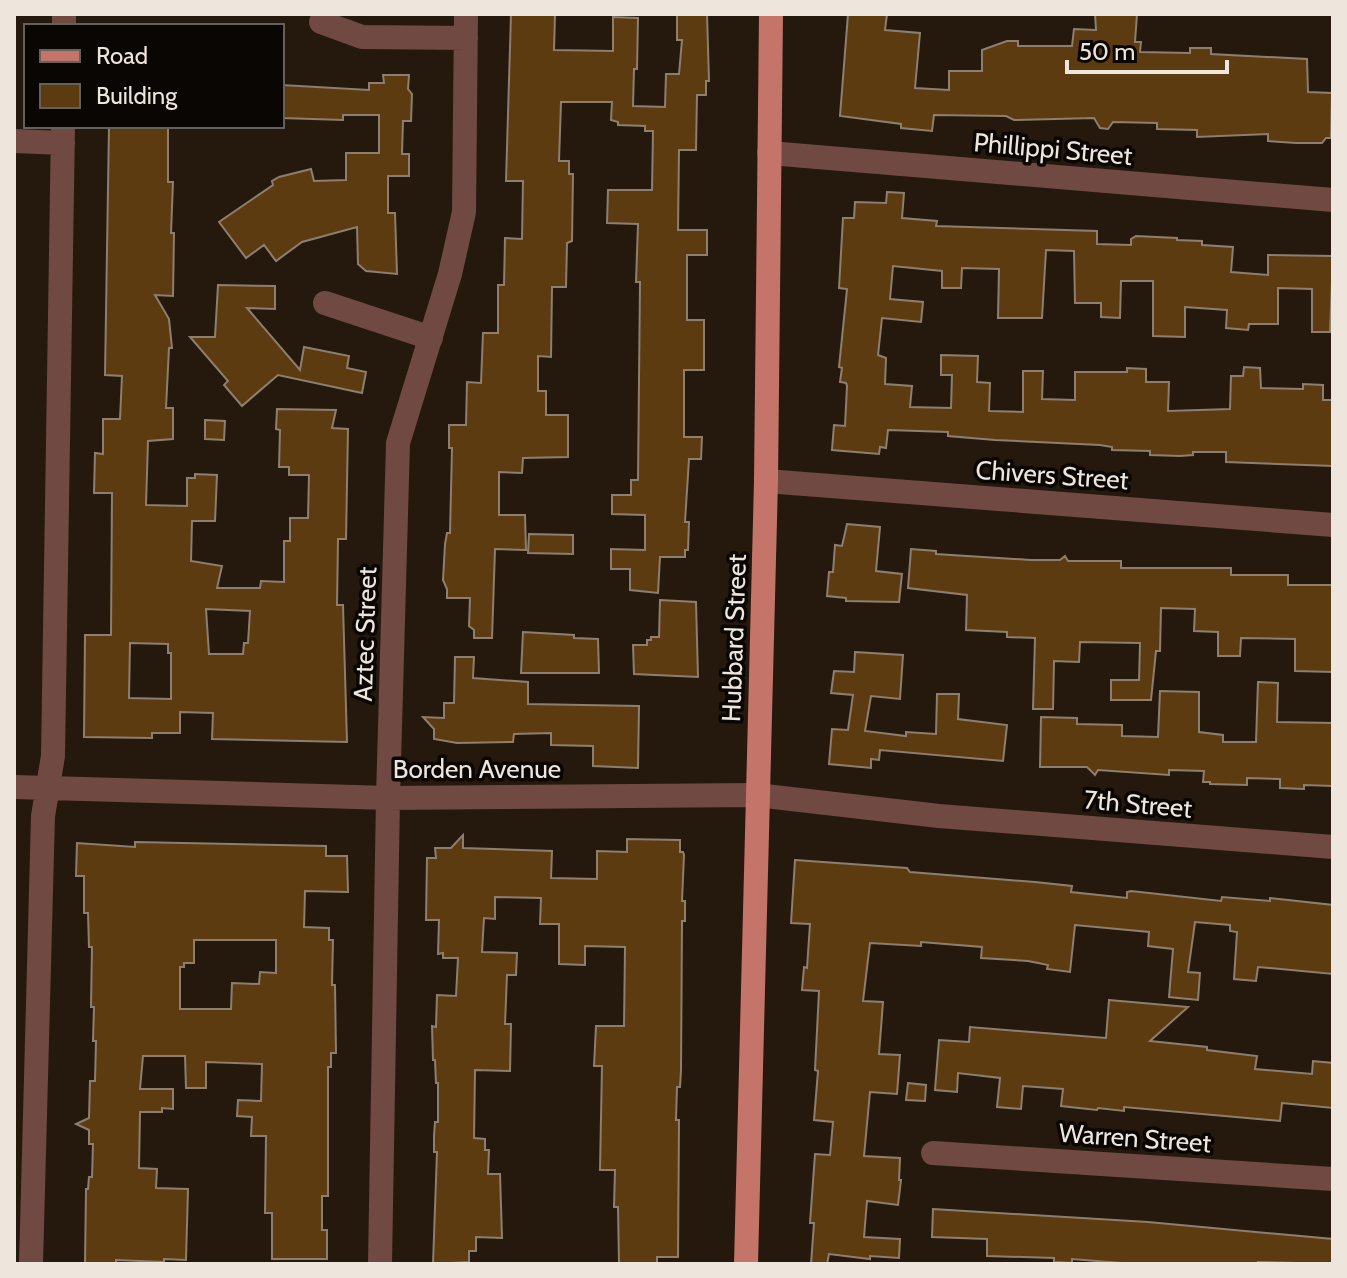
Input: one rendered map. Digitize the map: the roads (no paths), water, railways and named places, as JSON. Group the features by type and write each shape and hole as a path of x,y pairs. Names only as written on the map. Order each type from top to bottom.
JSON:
{"main road":[{"name":"Hubbard Street","path":"746,1264 766,481 771,14"}],"street":[{"path":"321,22 362,37 466,26"},
{"name":"Aztec Street","path":"380,1264 398,443 450,274 464,212 466,26"},
{"path":"14,141 63,134 53,741 43,816 31,1264"},
{"name":"Phillippi Street","path":"769,153 1333,200"},
{"path":"325,303 431,338"},
{"name":"Chivers Street","path":"766,481 1333,525"},
{"name":"Borden Avenue","path":"14,787 388,798 756,795 939,816"},
{"name":"7th Street","path":"939,816 1333,847"},
{"name":"Warren Street","path":"933,1153 1333,1179"}]}
